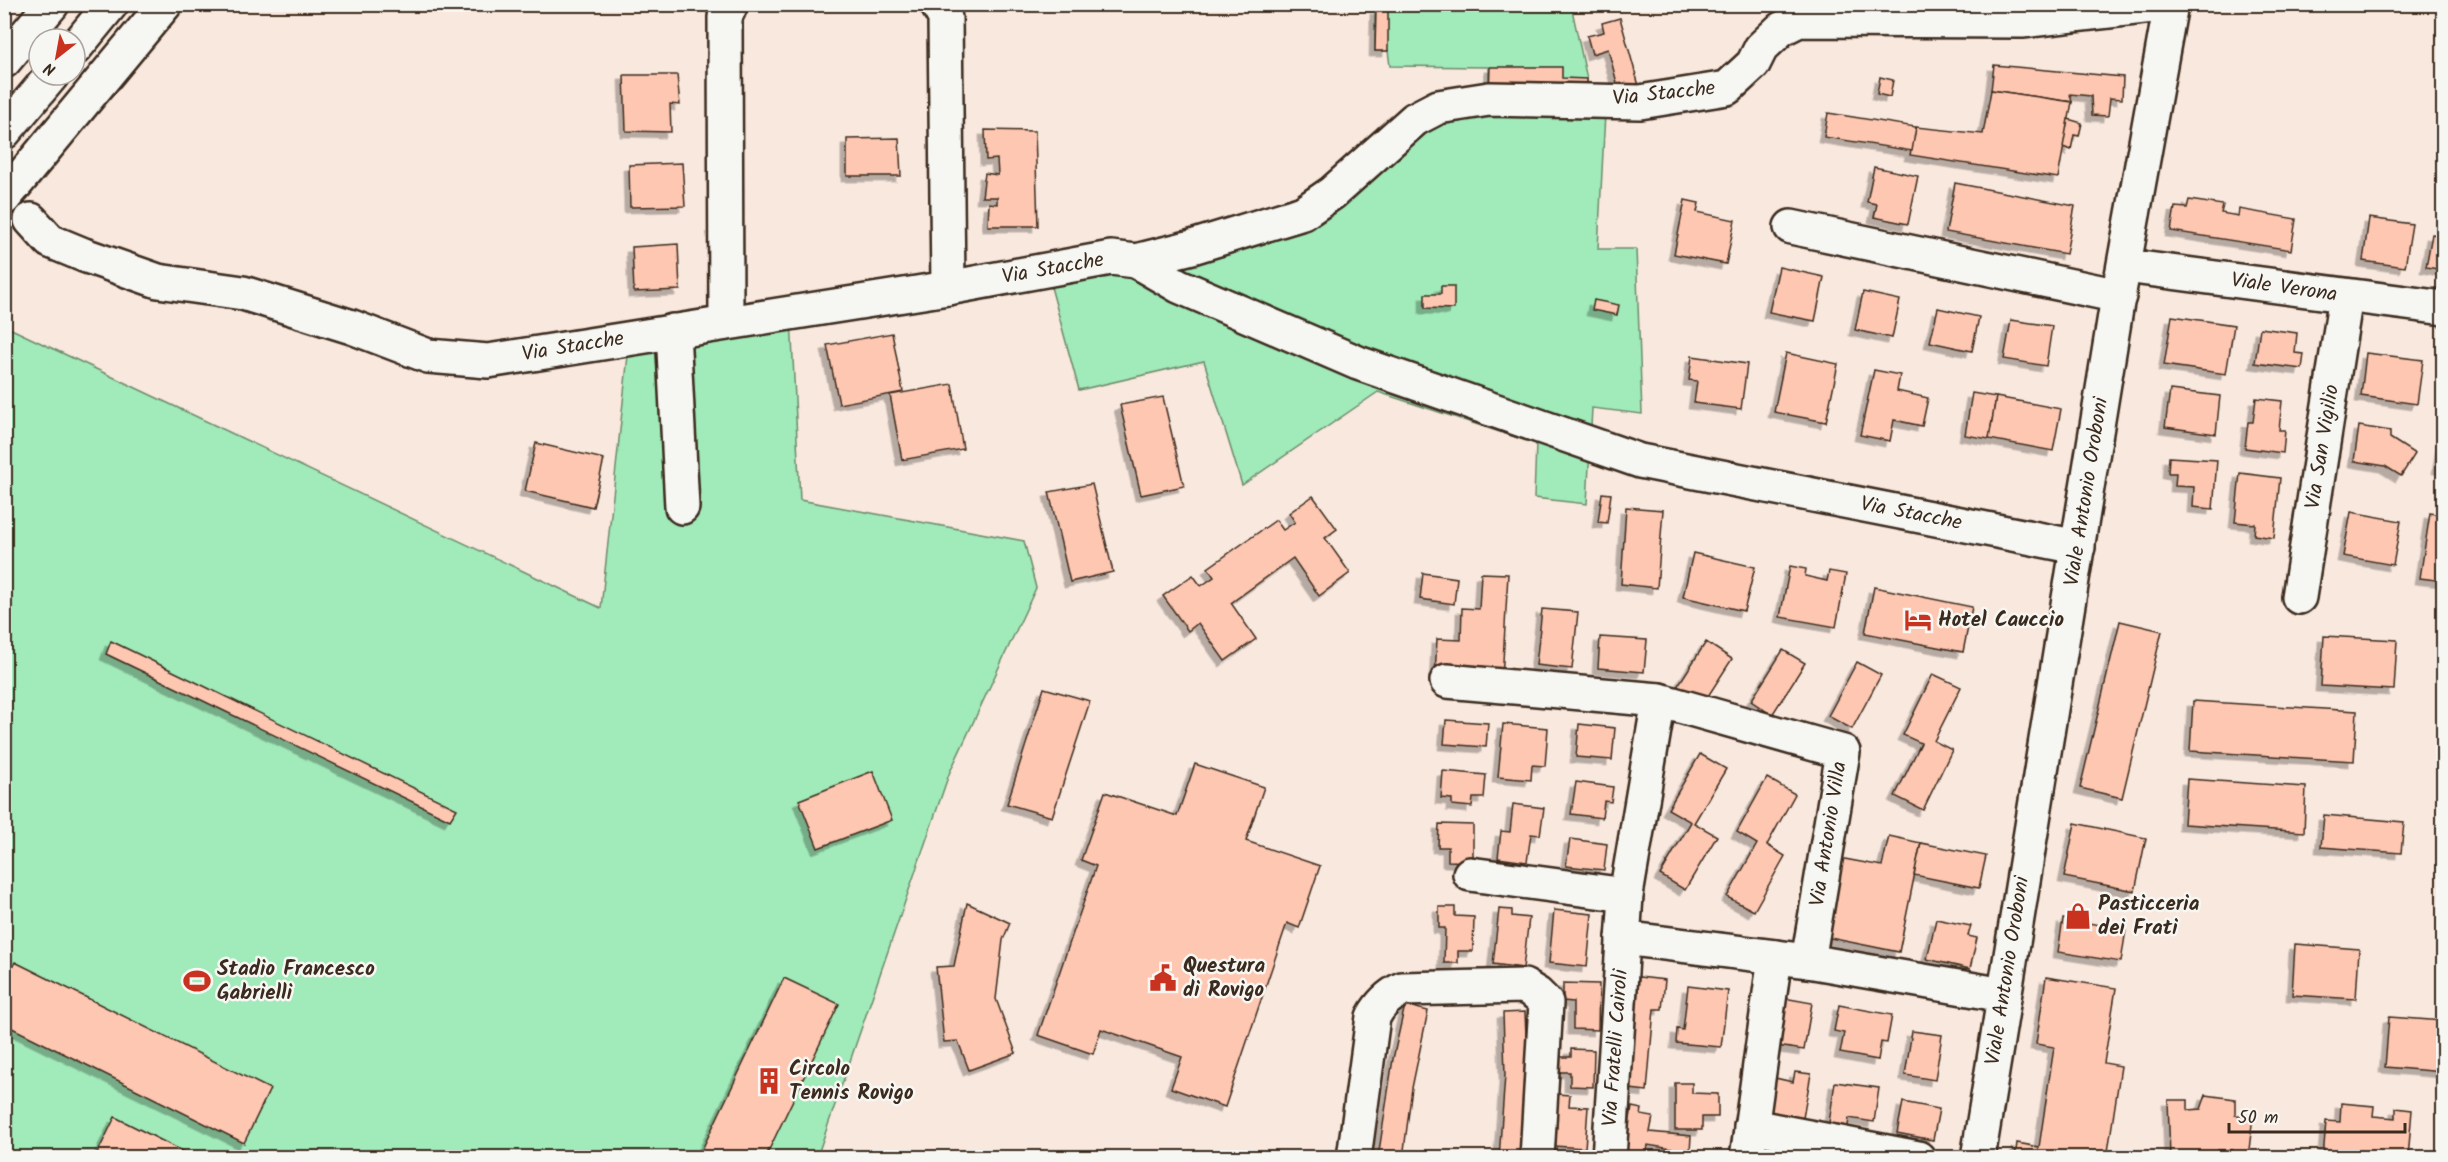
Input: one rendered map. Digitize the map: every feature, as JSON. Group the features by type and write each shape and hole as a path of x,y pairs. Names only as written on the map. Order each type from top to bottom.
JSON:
{"street":[{"path":"4,61 52,4"},
{"path":"87,33 111,4"},
{"path":"4,198 165,4"},
{"path":"726,322 725,17 731,4"},
{"path":"937,4 945,18 948,288"},
{"name":"Via Stacche","path":"31,220 50,241 158,281 243,293 352,327 428,356 488,361 948,288 1111,258 1136,261 1192,247 1303,213 1332,193 1415,119 1438,107 1489,99 1640,102 1727,88 1753,64 1761,48 1781,29 1799,20 2022,21 2170,4"},
{"name":"Viale Antonio Oroboni","path":"1978,1158 2122,281 2170,4"},
{"path":"4,132 42,87"},
{"name":"Viale Verona","path":"1791,227 2122,281 2346,296 2444,308"},
{"name":"Via Stacche","path":"1136,261 1179,286 1358,363 1640,461 2078,547"},
{"name":"Via San Vigilio","path":"2299,597 2346,296"},
{"path":"673,331 682,507"},
{"name":"Via Antonio Villa","path":"1447,681 1659,700 1843,752 1808,961"},
{"path":"1659,700 1626,895 1623,939 1808,961 2004,995"},
{"path":"1470,874 1626,895"},
{"name":"Via Fratelli Cairoli","path":"1609,1158 1623,939"},
{"path":"1774,957 1749,1142 1918,1158"},
{"path":"1354,1158 1373,1017 1380,1004 1391,994 1402,989 1524,986 1538,994 1546,1003 1537,1158"}],"green space":[{"path":"1375,5 1571,5 1587,79 1587,95 1489,95 1489,67 1390,66 1388,51 1375,51"},
{"path":"1476,110 1605,113 1598,249 1636,249 1642,414 1592,408 1587,504 1534,498 1536,444 1378,392 1242,485 1204,361 1079,390 1050,283 1196,259 1440,120"},
{"path":"791,318 800,500 1024,541 1036,588 949,774 817,1157 5,1157 5,326 601,608 629,346"}],"building":[{"path":"1376,9 1388,10 1388,51 1375,51"},
{"path":"1620,18 1641,93 1621,98 1608,49 1592,54 1587,36 1604,32 1602,23"},
{"path":"1994,65 2123,77 2122,99 2110,98 2108,116 2092,115 2091,96 2070,94 2072,102 1991,90"},
{"path":"1490,67 1562,67 1562,78 1587,79 1587,95 1489,95"},
{"path":"624,75 677,75 680,105 670,104 671,132 626,131"},
{"path":"1880,77 1893,80 1890,97 1877,94"},
{"path":"1991,90 2072,102 2058,178 1910,155 1916,127 1983,134"},
{"path":"1828,113 1916,127 1912,151 1824,137"},
{"path":"2068,119 2082,123 2079,136 2074,135 2071,150 2063,147"},
{"path":"985,130 1035,131 1038,226 988,226 989,203 997,204 997,197 982,197 985,173 998,175 997,159 986,160"},
{"path":"899,138 901,176 847,176 847,139"},
{"path":"682,163 685,206 630,207 629,165"},
{"path":"1874,167 1918,176 1908,224 1874,217 1877,204 1867,202"},
{"path":"1955,183 2075,206 2066,254 1946,232"},
{"path":"1685,200 1699,203 1697,212 1735,220 1726,264 1674,254"},
{"path":"2189,200 2223,205 2221,213 2238,216 2239,209 2296,219 2291,250 2171,231 2175,207 2187,208"},
{"path":"2369,218 2412,224 2405,267 2363,261"},
{"path":"2432,234 2444,236 2444,270 2426,267"},
{"path":"678,244 680,290 634,292 632,247"},
{"path":"1779,267 1824,277 1815,321 1769,312"},
{"path":"1441,286 1454,286 1454,309 1425,308 1425,294 1441,294"},
{"path":"1863,292 1900,300 1892,338 1855,330"},
{"path":"1594,300 1619,305 1617,315 1592,310"},
{"path":"1938,308 1979,317 1972,351 1930,342"},
{"path":"2172,316 2234,325 2226,374 2164,365"},
{"path":"2011,320 2052,326 2046,366 2004,359"},
{"path":"2260,328 2297,333 2295,353 2304,354 2302,369 2255,363"},
{"path":"892,333 903,392 839,404 827,345"},
{"path":"1786,353 1838,364 1826,422 1774,412"},
{"path":"2366,353 2423,360 2417,404 2361,396"},
{"path":"1692,356 1747,364 1741,409 1694,403 1697,381 1689,380"},
{"path":"1874,370 1900,375 1897,391 1928,398 1922,426 1894,420 1890,441 1860,435"},
{"path":"952,384 963,449 902,460 890,395"},
{"path":"2170,390 2220,396 2216,434 2165,427"},
{"path":"1972,393 1996,397 1989,439 1965,435"},
{"path":"1163,397 1184,486 1141,495 1120,405"},
{"path":"1996,397 2061,409 2053,451 1989,439"},
{"path":"2256,398 2282,401 2279,430 2285,430 2283,453 2245,448 2248,422 2253,422"},
{"path":"2359,426 2390,431 2390,438 2415,454 2401,476 2385,466 2354,461"},
{"path":"2444,434 2444,469 2438,468"},
{"path":"536,443 604,459 593,507 525,491"},
{"path":"2169,457 2217,460 2213,509 2193,507 2194,487 2175,486 2176,473 2168,473"},
{"path":"2240,473 2280,478 2274,538 2254,535 2255,524 2235,522"},
{"path":"1092,484 1113,572 1070,582 1049,492"},
{"path":"1602,493 1611,494 1607,523 1598,522"},
{"path":"1313,496 1337,529 1325,538 1350,573 1319,596 1293,558 1231,603 1256,639 1225,661 1198,623 1188,631 1163,596 1193,575 1201,586 1214,577 1208,568 1276,520 1283,530 1295,522 1289,513"},
{"path":"1626,507 1663,510 1657,588 1621,584"},
{"path":"2351,512 2401,521 2393,565 2343,556"},
{"path":"2430,513 2444,516 2444,581 2420,578"},
{"path":"1693,553 1755,567 1744,611 1683,597"},
{"path":"1790,566 1806,569 1805,576 1827,581 1829,571 1846,574 1836,627 1780,617"},
{"path":"1423,573 1457,578 1454,604 1420,599"},
{"path":"1481,573 1508,574 1502,679 1435,675 1437,639 1461,640 1462,608 1479,609"},
{"name":"Hotel Cauccio","path":"1874,587 1972,607 1963,652 1865,633"},
{"path":"1542,609 1578,612 1572,669 1536,665"},
{"path":"2120,621 2162,631 2122,798 2080,788"},
{"path":"2324,636 2397,640 2394,690 2321,686"},
{"path":"1600,637 1647,640 1644,672 1598,668"},
{"path":"111,641 457,809 450,820 106,654"},
{"path":"1706,642 1732,659 1701,707 1675,690"},
{"path":"1783,650 1805,663 1772,715 1751,701"},
{"path":"1857,662 1881,675 1852,729 1828,716"},
{"path":"1933,674 1961,687 1934,741 1952,750 1923,810 1895,796 1921,743 1903,735"},
{"path":"1044,688 1090,701 1052,817 1007,804"},
{"path":"2193,701 2357,711 2354,761 2190,751"},
{"path":"1446,720 1488,723 1486,747 1444,744"},
{"path":"1503,724 1548,728 1545,766 1532,765 1531,780 1498,777"},
{"path":"1579,724 1615,728 1612,760 1576,757"},
{"path":"1700,754 1726,769 1694,823 1717,836 1685,890 1660,875 1691,822 1668,809"},
{"name":"Questura di Rovigo","path":"1195,764 1264,787 1246,841 1320,866 1299,928 1287,923 1225,1107 1171,1088 1182,1057 1101,1029 1093,1054 1038,1035 1096,866 1081,860 1105,792 1177,816"},
{"path":"873,771 892,820 818,848 799,800"},
{"path":"1443,771 1486,775 1484,798 1473,798 1472,807 1452,805 1452,799 1441,798"},
{"path":"1767,778 1795,794 1767,845 1785,856 1754,911 1727,897 1757,844 1737,832"},
{"path":"2187,779 2306,787 2304,832 2184,824"},
{"path":"1576,782 1613,787 1611,802 1604,801 1602,818 1571,814"},
{"path":"1513,804 1544,808 1540,835 1531,834 1527,862 1498,858 1501,831 1510,832"},
{"path":"2324,815 2404,822 2401,853 2321,847"},
{"path":"2075,823 2146,838 2135,891 2064,877"},
{"path":"1439,824 1473,825 1473,862 1448,861 1448,847 1438,847"},
{"path":"1889,836 1921,843 1899,952 1825,937 1839,858 1882,866"},
{"path":"1570,839 1607,844 1604,870 1566,866"},
{"path":"1921,843 1986,856 1979,888 1914,875"},
{"path":"967,903 1010,923 1003,940 996,999 1016,1053 969,1070 958,1041 944,1042 936,967 954,966"},
{"path":"1439,907 1455,907 1455,916 1474,917 1473,951 1458,951 1458,963 1444,963 1445,928 1439,928"},
{"path":"1499,909 1512,910 1512,916 1529,918 1523,968 1493,964"},
{"path":"1554,910 1592,914 1587,967 1549,963"},
{"path":"1936,919 1971,926 1968,936 1977,938 1970,969 1927,959"},
{"path":"2063,919 2126,929 2121,962 2058,952"},
{"path":"2295,944 2359,949 2356,999 2292,995"},
{"path":"15,962 270,1089 244,1143 4,1024 4,983"},
{"path":"1639,977 1665,980 1662,1009 1654,1009 1647,1091 1630,1089"},
{"path":"2046,977 2116,988 2104,1063 2121,1066 2107,1158 2015,1158 2017,1143 2039,1147 2054,1047 2036,1044"},
{"name":"Circolo Tennis Rovigo","path":"784,978 839,1004 765,1158 698,1158"},
{"path":"1563,983 1599,984 1598,1030 1573,1029 1573,1002 1563,1001"},
{"path":"1688,986 1728,991 1721,1047 1676,1043 1677,1029 1683,1030"},
{"path":"1784,998 1812,1003 1804,1050 1777,1046"},
{"path":"1405,1005 1428,1011 1412,1088 1403,1158 1378,1158 1393,1059"},
{"path":"1839,1005 1892,1015 1887,1043 1881,1042 1878,1060 1840,1053 1844,1033 1834,1031"},
{"path":"1525,1012 1527,1061 1523,1158 1499,1158 1505,1075 1503,1013"},
{"path":"2389,1017 2444,1021 2444,1072 2385,1067"},
{"path":"1912,1031 1942,1035 1935,1080 1905,1075"},
{"path":"1571,1049 1594,1050 1593,1087 1570,1086 1570,1072 1558,1072 1559,1057 1571,1057"},
{"path":"1795,1072 1811,1074 1803,1118 1769,1112 1775,1078 1793,1082"},
{"path":"1835,1082 1879,1088 1874,1122 1849,1118 1848,1126 1829,1123"},
{"path":"1675,1083 1692,1083 1692,1093 1718,1094 1718,1117 1702,1117 1702,1130 1675,1130"},
{"path":"1557,1094 1570,1095 1569,1106 1588,1107 1585,1148 1553,1146"},
{"path":"2206,1095 2235,1099 2235,1115 2253,1116 2248,1158 2233,1158 2233,1150 2218,1150 2218,1158 2170,1157 2168,1100 2188,1100 2188,1110 2201,1109"},
{"path":"1903,1102 1939,1109 1933,1140 1897,1133"},
{"path":"2341,1103 2374,1106 2373,1116 2396,1118 2396,1108 2412,1110 2408,1158 2323,1158 2326,1121 2340,1122"},
{"path":"1632,1107 1642,1109 1641,1115 1653,1117 1650,1132 1691,1136 1690,1152 1648,1145 1646,1158 1624,1154"},
{"path":"115,1117 196,1158 95,1158"}],"place":[{"name":"Hotel Cauccio","path":"1918,620"},
{"name":"Pasticceria dei Frati","path":"2078,916"},
{"name":"Questura di Rovigo","path":"1163,978"},
{"name":"Stadio Francesco Gabrielli","path":"197,981"},
{"name":"Circolo Tennis Rovigo","path":"769,1081"}]}
